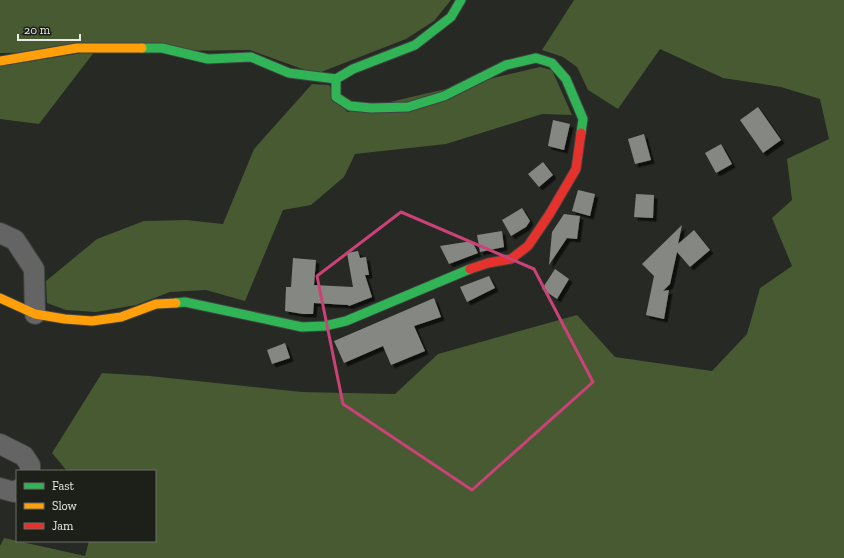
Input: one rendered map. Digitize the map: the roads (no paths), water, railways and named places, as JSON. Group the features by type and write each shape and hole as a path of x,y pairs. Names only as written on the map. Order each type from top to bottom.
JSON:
{"street":[{"path":"0,61 77,48 162,48 208,59 251,57 289,72 336,79 353,68 415,45 451,17 461,0"},
{"path":"0,298 35,314 65,319 92,321 121,317 156,304 185,302 302,327 325,326 346,321 455,275 488,263 511,259 528,246 549,215 576,169 583,119 566,79 552,63 536,58 506,65 444,96 408,107 371,108 350,106 336,97 336,79"},
{"path":"0,233 15,240 34,269 35,314"},
{"path":"0,444 24,456 30,465 30,470"},
{"path":"0,488 14,492 16,491"}]}
